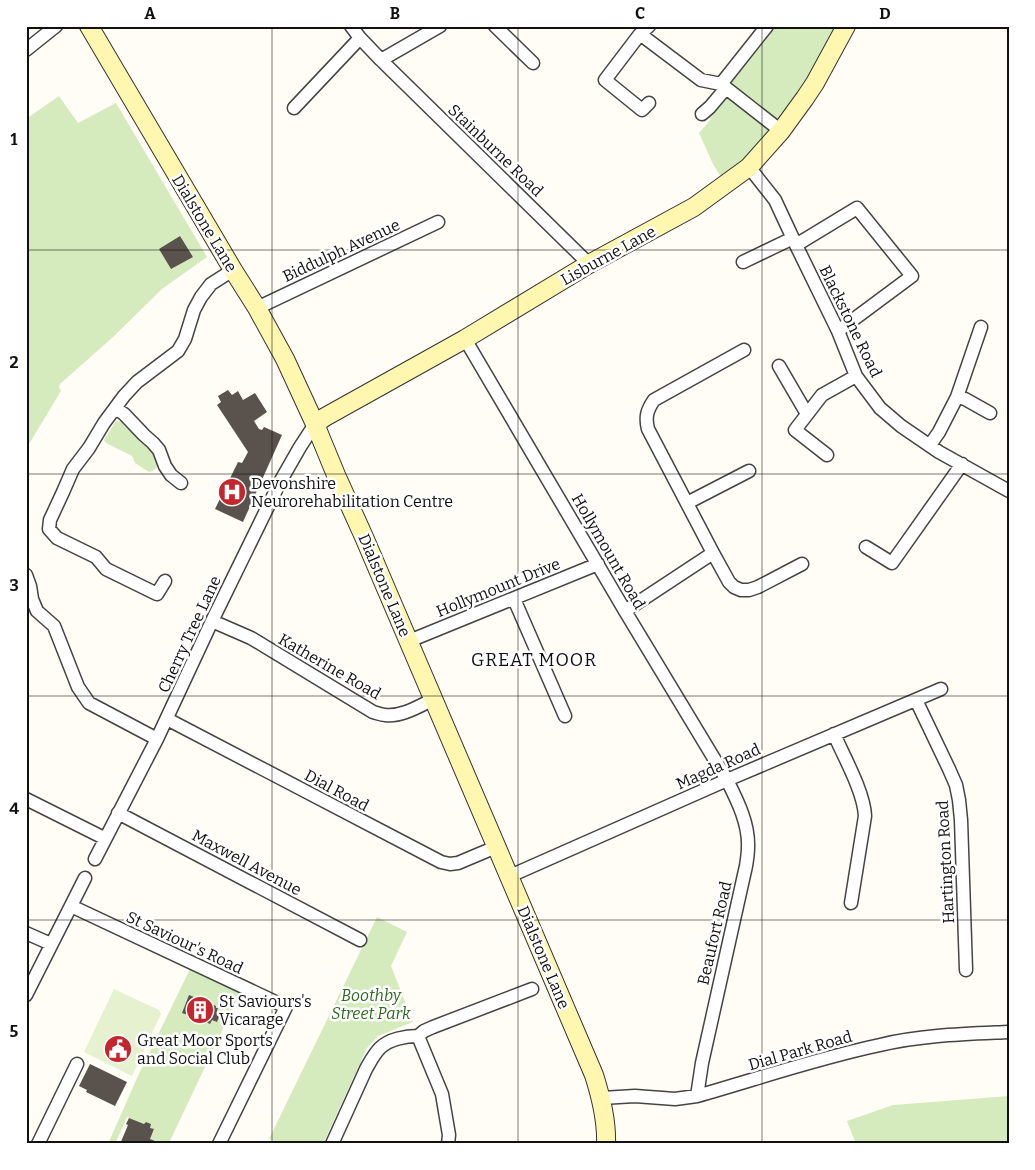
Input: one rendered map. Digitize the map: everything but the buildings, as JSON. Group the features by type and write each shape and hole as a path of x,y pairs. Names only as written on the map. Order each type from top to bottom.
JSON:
{"street":[{"path":"26,50 56,26"},
{"name":"Dialstone Lane","path":"89,26 257,308 285,359 409,641 594,1075 602,1098 606,1144"},
{"name":"Stainburne Road","path":"351,26 381,60 590,264"},
{"path":"381,60 440,26"},
{"path":"495,26 532,63"},
{"path":"702,114 710,107 767,26"},
{"name":"Lisburne Lane","path":"315,424 465,339 590,264 694,207 749,167 781,131 815,83 846,26"},
{"path":"650,103 642,110 605,80 644,30 701,80 724,86 781,131"},
{"path":"294,108 360,38"},
{"name":"Blackstone Road","path":"749,167 775,200 838,331 856,376 880,408 901,426 930,445 1009,491"},
{"path":"743,262 794,241 857,208 912,276 838,331"},
{"name":"Biddulph Avenue","path":"257,308 438,222"},
{"path":"165,582 157,594 106,569 96,557 57,538 49,529 50,520 73,468 89,448 104,423 137,382 178,351 185,339 194,310 201,297 211,284 233,270"},
{"path":"930,445 957,397 980,327"},
{"name":"Hollymount Road","path":"465,339 727,780"},
{"path":"744,350 727,355 654,400 646,414 648,429 713,553 729,582 734,587 741,590 749,590 802,565"},
{"path":"779,366 808,414"},
{"path":"827,455 796,430 822,395 856,376"},
{"path":"957,397 990,413"},
{"path":"115,408 124,414 153,443 159,450 165,466 171,475 180,483"},
{"name":"Cherry Tree Lane","path":"95,859 104,838 157,739 280,482 315,424"},
{"path":"866,547 892,564 962,464"},
{"path":"686,503 749,471"},
{"path":"625,611 713,553"},
{"name":"Hollymount Drive","path":"409,641 598,564"},
{"path":"26,575 37,611 54,626 78,687 89,702 157,739"},
{"path":"514,599 565,716"},
{"name":"Katherine Road","path":"212,621 251,638 373,712 384,715 405,712 434,699"},
{"name":"Magda Road","path":"510,876 727,780 941,689"},
{"name":"Hartington Road","path":"916,700 950,769 956,784 959,800 966,970"},
{"name":"Dial Road","path":"166,719 441,862 458,863 496,847"},
{"path":"834,734 865,808 851,903"},
{"name":"Beaufort Road","path":"697,1096 702,1063 746,866 748,846 745,823 727,780"},
{"path":"26,799 104,838"},
{"name":"Maxwell Avenue","path":"118,813 360,940"},
{"path":"26,995 85,878"},
{"name":"St Saviour's Road","path":"71,906 286,1007 219,1144"},
{"path":"26,933 52,944"},
{"path":"332,1144 366,1069 380,1048 398,1039 418,1036 433,1027 532,989"},
{"name":"Dial Park Road","path":"602,1098 635,1096 676,1099 697,1096 881,1044 919,1038 1009,1032"},
{"path":"418,1036 442,1094 449,1135 448,1144"},
{"path":"38,1144 76,1064"}],"green space":[{"path":"767,26 846,26 815,83 725,184 713,164 699,133 711,119 702,114"},
{"path":"59,96 78,123 116,103 207,257 162,289 113,337 60,384 61,391 26,449 26,119"},
{"path":"116,421 123,423 125,427 138,434 152,448 158,463 156,468 149,472 135,463 132,456 106,443 104,440"},
{"name":"Boothby Street Park","path":"377,917 407,932 391,966 413,1022 378,1036 367,1048 323,1144 281,1144 269,1139"},
{"path":"190,969 240,993 170,1144 153,1144 154,1141 150,1139 154,1130 150,1128 151,1124 146,1122 144,1124 127,1117 115,1144 108,1144 137,1078"},
{"path":"114,989 159,1010 161,1014 132,1076 84,1052"},
{"path":"1009,1096 1009,1144 856,1144 847,1121 893,1105"}],"place":[{"name":"Devonshire Neurorehabilitation Centre","path":"232,492"},
{"name":"St Saviours's Vicarage","path":"200,1010"},
{"name":"Great Moor Sports and Social Club","path":"118,1049"}],"district":[{"name":"GREAT MOOR","path":"534,660"}]}
